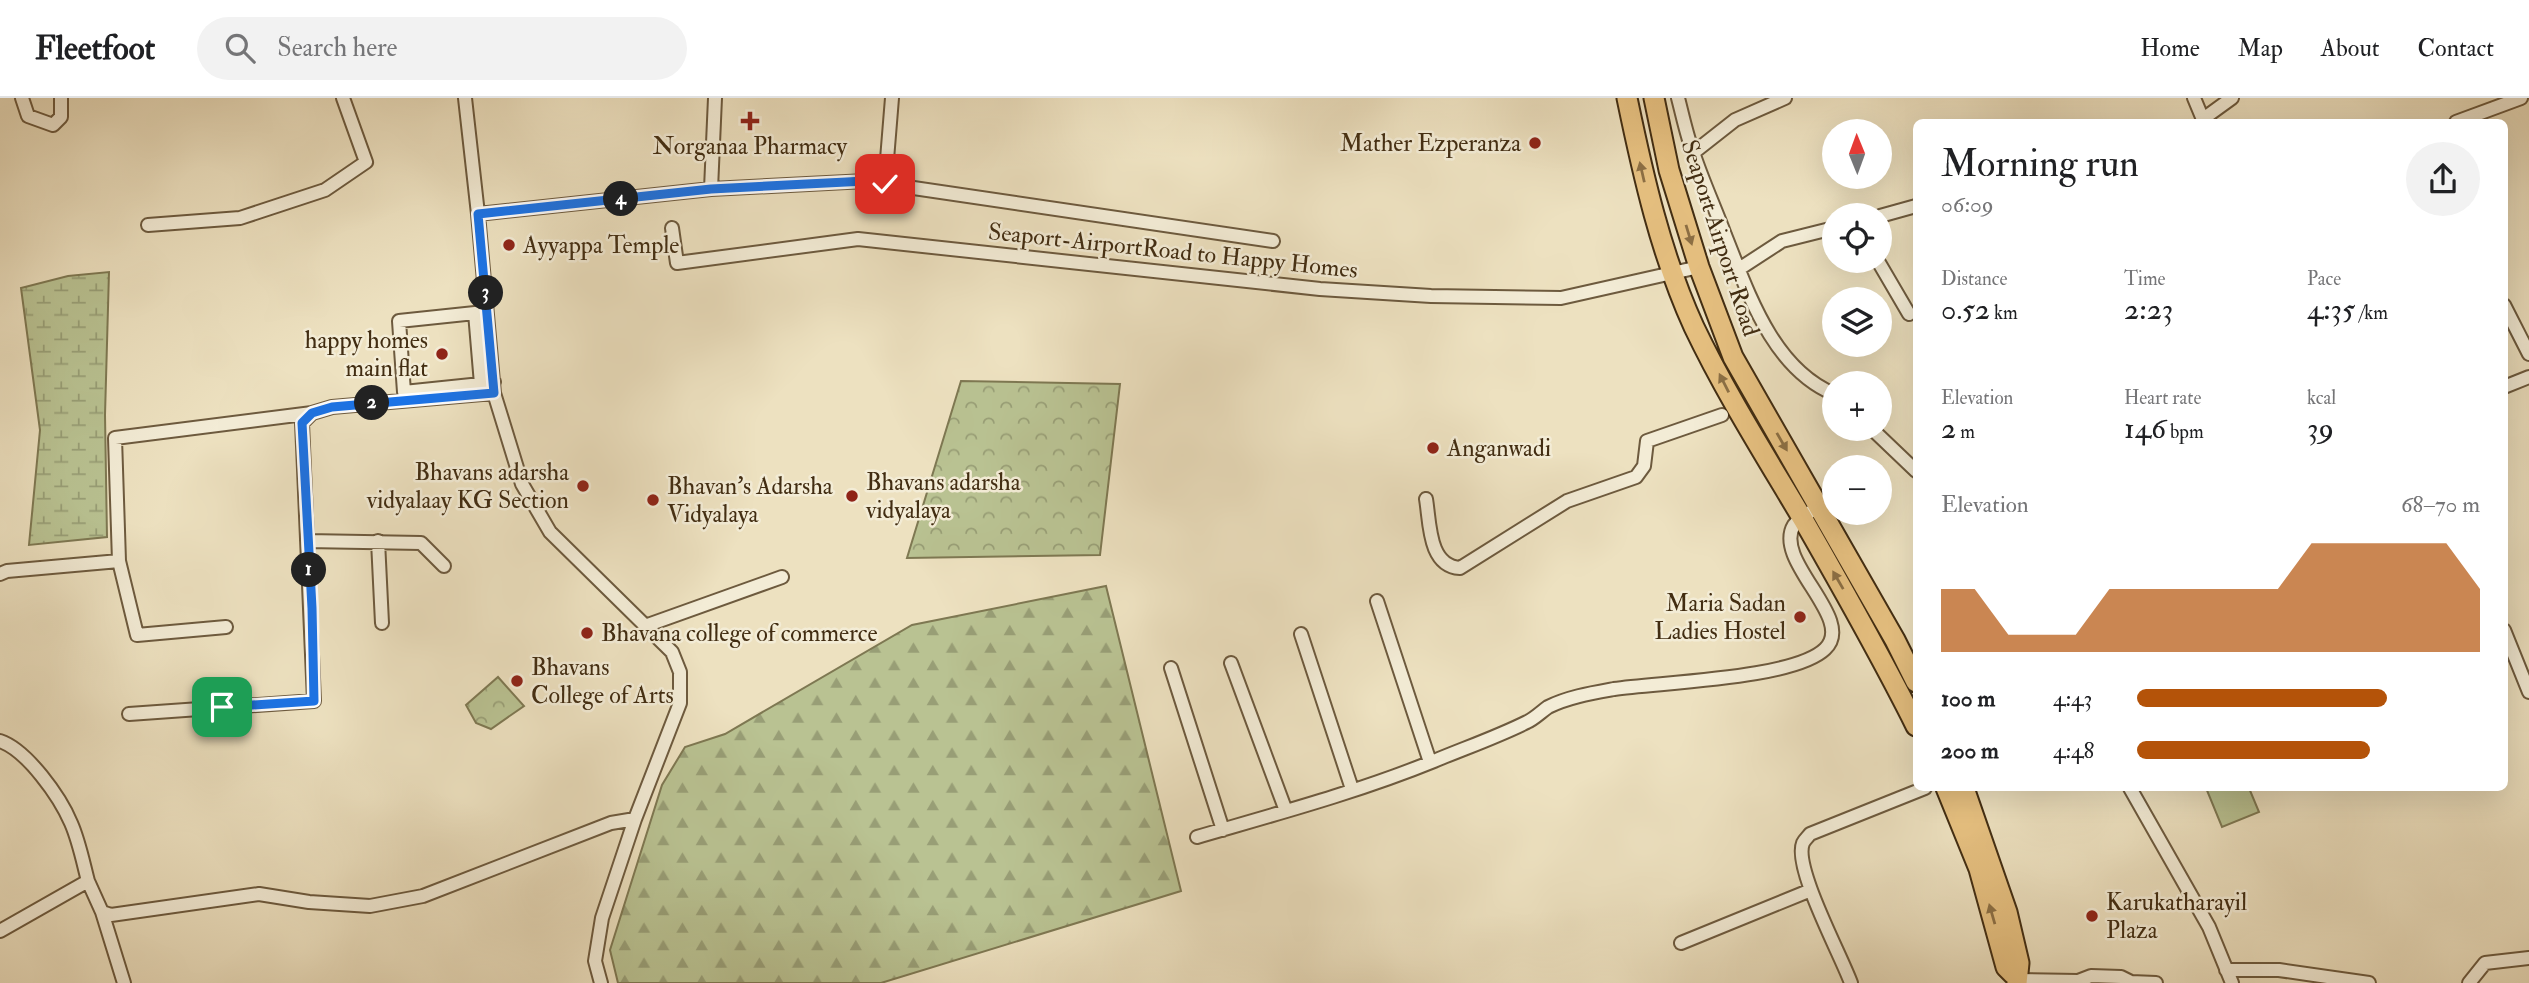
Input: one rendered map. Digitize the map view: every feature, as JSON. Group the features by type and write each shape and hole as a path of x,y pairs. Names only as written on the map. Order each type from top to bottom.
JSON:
{"main road":[{"path":"1627,98 1644,179 1673,274 1694,326 1741,416 1873,639 1913,720"},
{"name":"Seaport Airport Road","path":"1654,98 1669,170 1699,267 1733,357 1913,677"},
{"path":"1947,791 1979,869 2006,967 2016,980"},
{"path":"1965,791 2007,912 2019,963 2016,980"}],"street":[{"path":"22,98 28,116 53,125 61,117 61,98"},
{"path":"148,225 240,218 325,190 366,162 343,98"},
{"path":"465,98 478,214 490,386"},
{"path":"711,189 715,98"},
{"path":"885,184 892,98"},
{"path":"1678,98 1693,153 1753,304 1773,340 1822,389"},
{"path":"1693,153 1735,120 1785,98"},
{"path":"2194,98 2203,119"},
{"path":"2206,119 2232,98"},
{"path":"2464,119 2521,98"},
{"path":"478,214 711,189 866,181 1273,241"},
{"path":"1892,213 1913,207"},
{"name":"Seaport-AirportRoad to Happy Homes","path":"671,228 677,263 858,239 1320,289 1431,296 1561,299 1699,267"},
{"path":"1739,269 1782,241 1822,231"},
{"path":"1885,273 1909,314"},
{"path":"490,386 404,392 399,321 475,313 490,386 522,484 550,532 672,652 680,672 680,703 635,819 602,918 595,961 601,983"},
{"path":"2508,313 2529,354"},
{"path":"2508,385 2529,377"},
{"path":"226,627 137,635 119,561 115,438 312,413 332,407 490,386"},
{"path":"129,714 314,701 302,423 312,413"},
{"path":"1426,499 1435,552 1441,562 1460,568 1567,501 1636,477 1644,466 1647,441 1722,415"},
{"path":"1885,441 1913,468"},
{"path":"1198,837 1286,811 1430,762 1529,721 1547,708 1576,698 1628,688 1756,674 1813,659 1830,644 1833,627 1803,572 1790,541 1794,524 1819,506"},
{"path":"307,541 421,543 444,566"},
{"path":"378,541 382,624"},
{"path":"0,574 7,571 119,561"},
{"path":"645,626 782,577"},
{"path":"1377,601 1430,762"},
{"path":"1301,634 1352,789"},
{"path":"2508,640 2529,692"},
{"path":"1231,663 1286,811"},
{"path":"1171,668 1223,830"},
{"path":"0,741 12,745 58,799 73,826 88,881 102,912 124,983"},
{"path":"1851,983 1811,890 1802,859 1803,843 1810,834 1918,791"},
{"path":"2132,791 2209,927 2232,983"},
{"path":"102,912 111,915 126,914 259,894 309,902 370,906 424,896 611,823 635,819"},
{"path":"0,931 88,881"},
{"path":"1681,943 1811,890"},
{"path":"2469,983 2486,962 2529,958"},
{"path":"2226,970 2279,970 2369,983"},
{"path":"2016,980 2080,982 2091,976 2101,976 2121,977 2130,982 2156,983"}],"green space":[{"path":"109,272 105,415 107,537 29,545 40,430 21,288 68,276"},
{"path":"961,381 1120,384 1100,555 907,558"},
{"path":"1106,586 1181,891 881,983 618,983 610,950 662,785 685,747 725,734 912,625"},
{"path":"498,677 524,706 491,729 476,723 466,705"},
{"path":"2207,791 2250,791 2259,812 2222,827"}],"place":[{"name":"Norganaa Pharmacy","path":"750,121"},
{"name":"Mather Ezperanza","path":"1535,143"},
{"name":"Ayyappa Temple","path":"509,245"},
{"name":"happy homes main flat","path":"442,354"},
{"name":"Anganwadi","path":"1433,448"},
{"name":"Bhavans adarsha vidyalaay KG Section","path":"583,486"},
{"name":"Bhavans adarsha vidyalaya","path":"852,496"},
{"name":"Bhavan's Adarsha Vidyalaya","path":"653,500"},
{"name":"Maria Sadan Ladies Hostel","path":"1800,617"},
{"name":"Bhavana college of commerce","path":"587,633"},
{"name":"Bhavans College of Arts","path":"517,681"},
{"name":"Karukatharayil Plaza","path":"2092,916"}],"route":[{"path":"222,707 314,701 302,423 312,413 332,407 494,393 478,214 711,189 866,181 885,184"}]}
